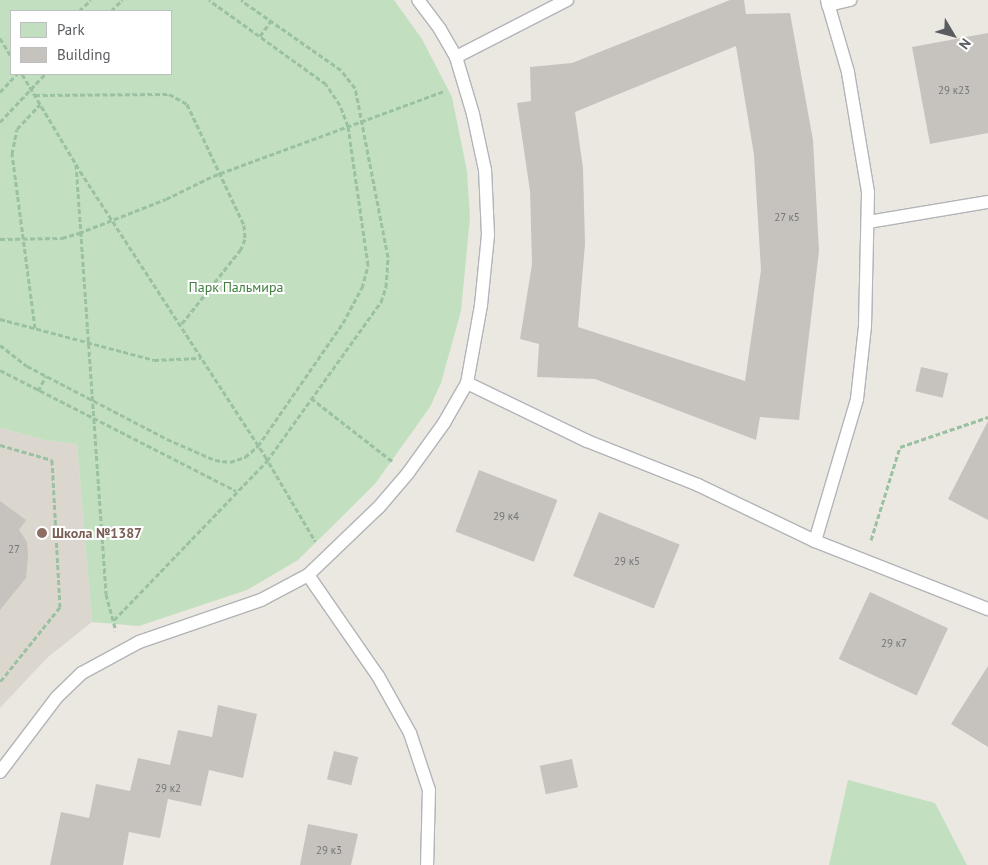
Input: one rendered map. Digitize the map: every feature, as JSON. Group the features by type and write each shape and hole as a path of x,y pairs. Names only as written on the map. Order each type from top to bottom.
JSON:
{"lane":[{"path":"0,772 57,697 82,673 122,650 261,600 308,575 379,508 408,473 444,423 467,383 481,305 488,234 485,170 456,57 440,29 418,0"},
{"path":"456,57 567,0"},
{"path":"815,541 856,399 865,326 868,192 848,72 827,3 850,0"},
{"path":"868,222 988,202"},
{"path":"467,383 587,441 698,485 815,541 864,562 988,609"},
{"path":"308,575 378,676 410,733 428,790 427,865"}],"path":[{"path":"80,10 91,0"},
{"path":"112,10 122,0"},
{"path":"0,345 27,366 167,439 215,460 230,462 245,457 258,446 343,323 368,274 367,247 348,126 326,84 209,0"},
{"path":"114,620 267,460 381,302 386,287 388,257 363,120 355,88 349,78 241,0"},
{"path":"260,36 270,21"},
{"path":"0,38 10,54"},
{"path":"0,92 16,75"},
{"path":"23,75 76,164 267,460 326,560"},
{"path":"0,122 44,75"},
{"path":"0,239 62,238 79,234 112,219 166,199 220,173 464,84"},
{"path":"35,95 174,96 187,104 244,226 245,239 241,249 180,326"},
{"path":"35,328 20,238 12,154 17,129 40,104"},
{"path":"76,164 79,234 106,594 122,650"},
{"path":"0,319 154,360 202,358"},
{"path":"0,370 236,491"},
{"path":"38,391 46,376"},
{"path":"311,398 408,473"},
{"path":"864,562 900,447 988,417"},
{"path":"0,445 52,460 60,607 0,682"}],"shaded area":[{"name":"Школа №1387","path":"0,428 45,440 77,444 92,622 47,658 0,708"}],"green space":[{"name":"Парк Пальмира","path":"0,0 394,0 422,39 452,97 467,171 470,218 461,311 441,383 430,407 375,484 298,560 247,590 139,626 92,622 77,444 45,440 0,428"},
{"path":"848,780 935,803 967,865 829,865"}],"building":[{"path":"730,0 744,0 746,14 790,13 813,140 819,251 799,420 760,417 756,440 595,379 537,377 539,344 520,339 532,264 530,191 517,103 531,101 530,67 572,63","holes":["736,46 754,155 761,270 745,381 578,327 585,244 583,168 575,112"]},
{"path":"988,33 988,133 930,144 912,47"},
{"path":"921,367 948,373 943,398 915,391"},
{"path":"988,421 988,520 948,499"},
{"path":"479,470 557,500 534,562 455,532"},
{"path":"0,501 26,520 19,530 27,542 28,556 26,578 0,610"},
{"path":"599,512 680,545 654,609 573,576"},
{"path":"870,592 948,628 917,695 839,659"},
{"path":"988,666 988,747 951,724"},
{"path":"218,705 257,714 243,778 209,770 201,806 168,799 160,838 129,832 123,865 50,865 61,812 89,818 96,784 130,791 138,758 170,765 178,730 212,737"},
{"path":"334,751 358,757 351,785 327,779"},
{"path":"572,759 578,787 546,794 540,766"},
{"path":"308,824 358,834 351,865 300,865"}],"place":[{"name":"Школа №1387","path":"42,533"}]}
